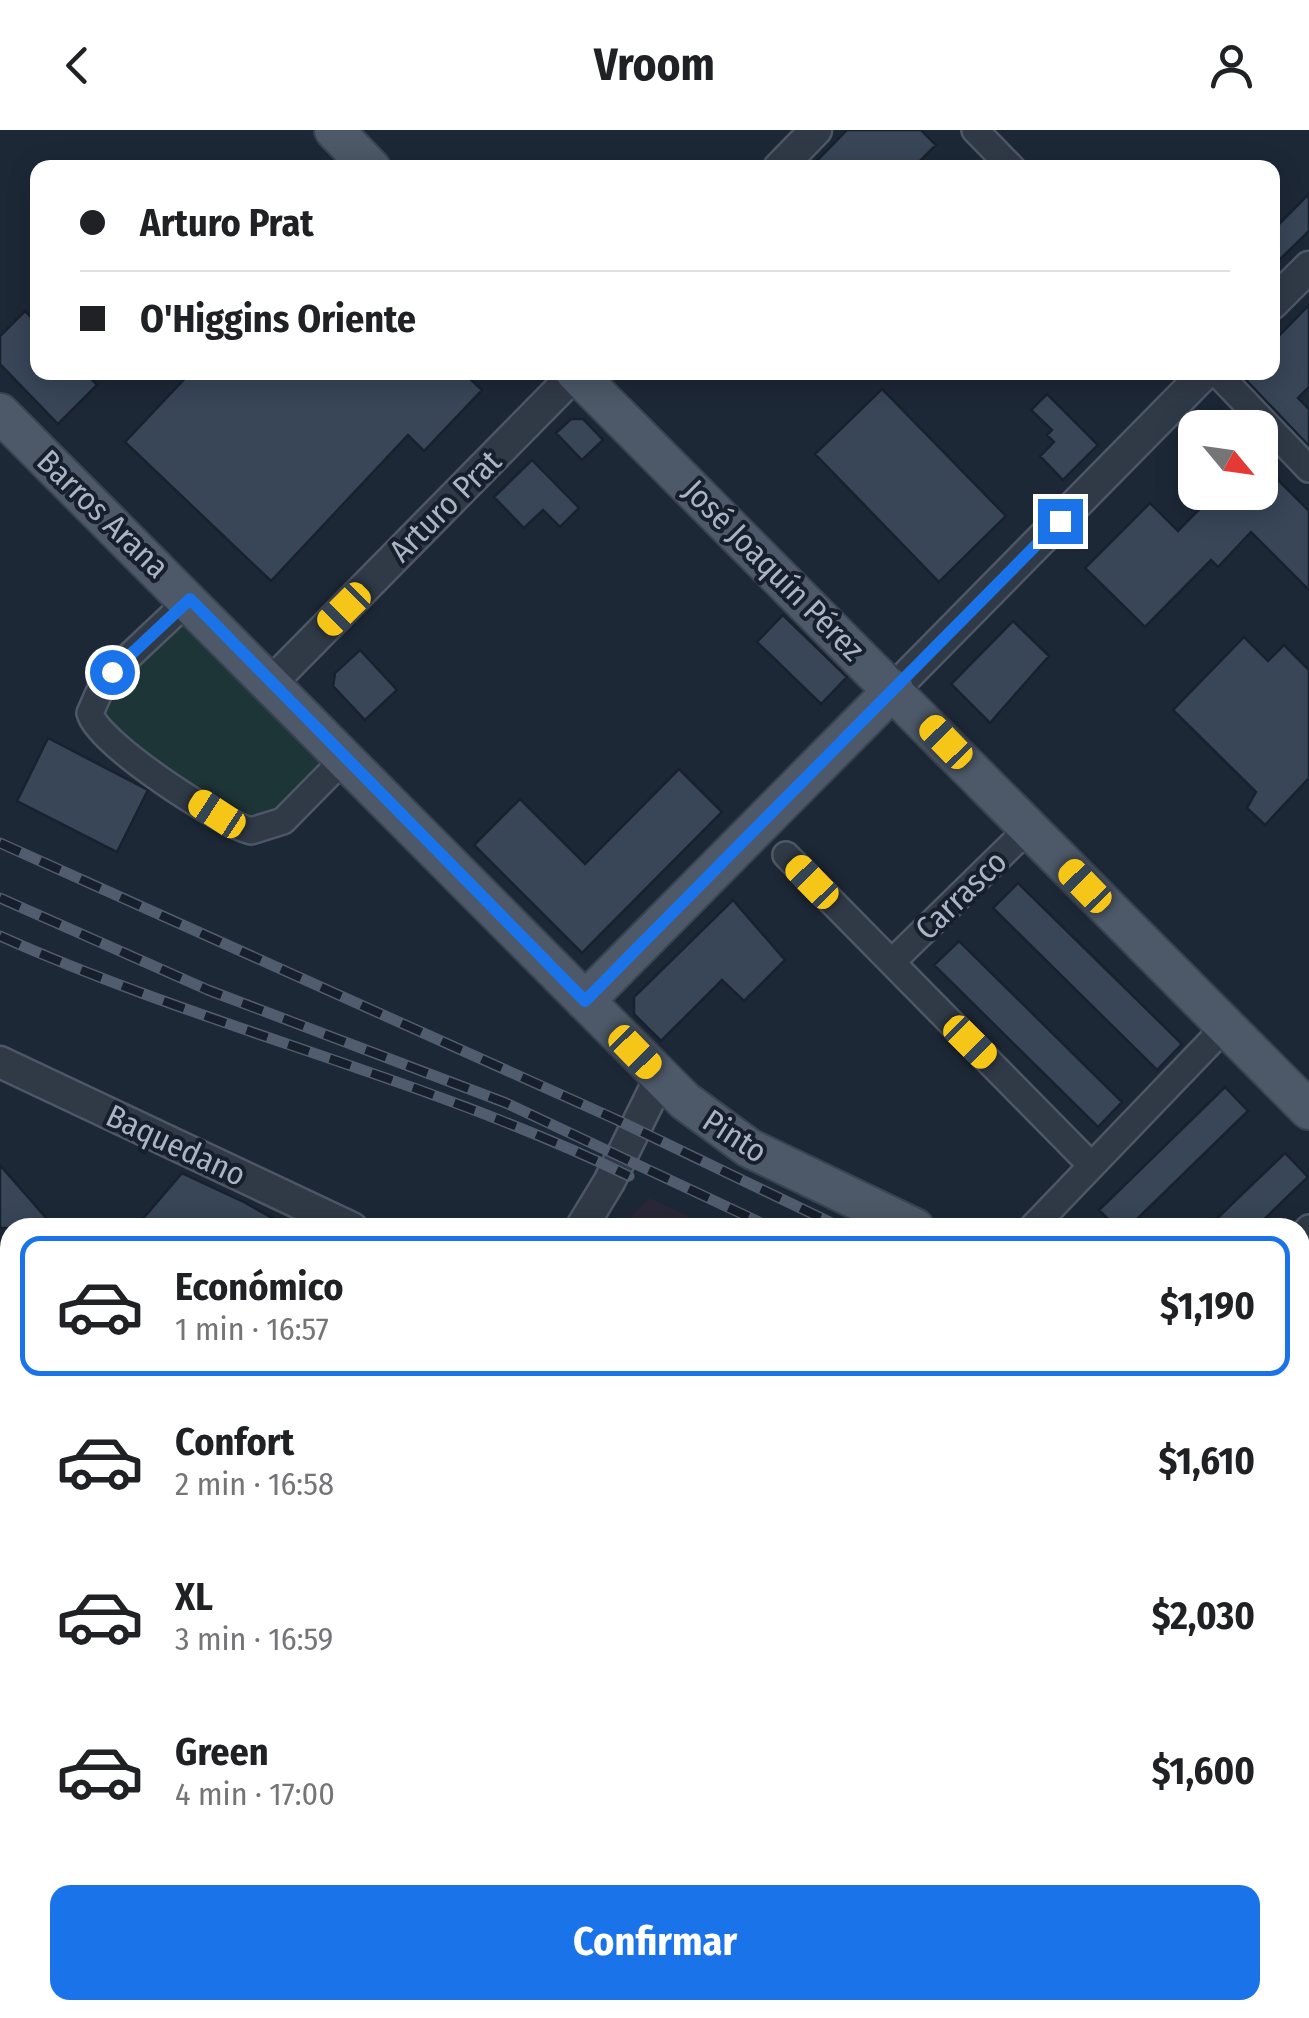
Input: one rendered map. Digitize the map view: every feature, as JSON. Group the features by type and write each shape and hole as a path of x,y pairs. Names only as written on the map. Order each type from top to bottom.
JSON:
{"main road":[{"path":"334,130 363,160"},
{"name":"José Joaquín Pérez","path":"583,380 1309,1110"},
{"name":"Barros Arana","path":"0,413 190,599 585,1001"},
{"path":"585,1001 894,689"},
{"name":"Pinto","path":"585,1001 660,1078 749,1148 895,1218"}],"street":[{"path":"787,160 816,130"},
{"path":"975,130 1004,160"},
{"path":"1280,296 1309,267"},
{"name":"Arturo Prat","path":"272,682 569,380"},
{"path":"894,689 1198,380"},
{"path":"1224,380 1309,468"},
{"path":"190,599 98,688 90,713 100,733 170,783 252,832 283,822 346,757"},
{"name":"Carrasco","path":"892,962 1029,828"},
{"path":"786,855 1090,1164"},
{"path":"1041,1218 1224,1028"},
{"name":"Baquedano","path":"6,1073 330,1218"},
{"path":"587,1218 660,1078"}],"shaded area":[{"path":"649,1198 692,1218 630,1218"}],"green space":[{"path":"186,613 326,760 290,799 269,811 243,815 121,739 108,723 107,707 122,677"}],"building":[{"path":"847,130 921,130 936,145 921,160 818,160"},
{"path":"1309,194 1309,231 1280,259 1280,223"},
{"path":"1309,305 1309,387 1298,398 1309,409 1309,446 1247,381 1280,380 1280,335"},
{"path":"25,311 30,316 30,380 92,380 97,385 58,424 0,364 0,336"},
{"path":"183,380 471,380 482,390 424,451 408,435 271,581 125,442"},
{"path":"882,389 1006,516 939,582 815,454"},
{"path":"1047,394 1098,445 1063,480 1040,456 1054,442 1047,435 1052,430 1031,410"},
{"path":"571,419 583,419 603,440 582,460 556,433"},
{"path":"532,460 579,508 560,527 543,510 524,528 494,497"},
{"path":"1278,480 1309,511 1309,590 1251,532 1218,567 1211,560 1145,627 1085,568 1150,503 1178,531 1198,510 1278,510"},
{"path":"783,615 847,677 821,704 757,642"},
{"path":"1013,621 1049,656 990,723 951,684"},
{"path":"1244,637 1268,661 1284,645 1309,670 1309,778 1265,825 1247,808 1256,792 1173,710"},
{"path":"360,650 397,690 365,720 333,686 335,673"},
{"path":"48,738 148,790 117,852 17,801"},
{"path":"679,769 722,812 582,953 474,845 520,799 585,864"},
{"path":"1018,883 1182,1044 1157,1070 993,908"},
{"path":"733,900 785,960 744,1001 722,980 661,1041 634,1014 634,997"},
{"path":"959,941 1122,1102 1098,1127 934,965"},
{"path":"1225,1087 1248,1111 1138,1218 1107,1218 1099,1210"},
{"path":"1285,1153 1308,1177 1265,1218 1217,1218"},
{"path":"0,1165 46,1218 0,1218"},
{"path":"182,1173 272,1218 144,1218"}],"railway":[{"path":"0,843 615,1119 821,1218"},
{"path":"0,898 208,990 506,1103 751,1218"},
{"path":"0,936 157,999 474,1110 629,1176"}],"route":[{"path":"112,672 190,599 585,1001 1060,521"}]}
